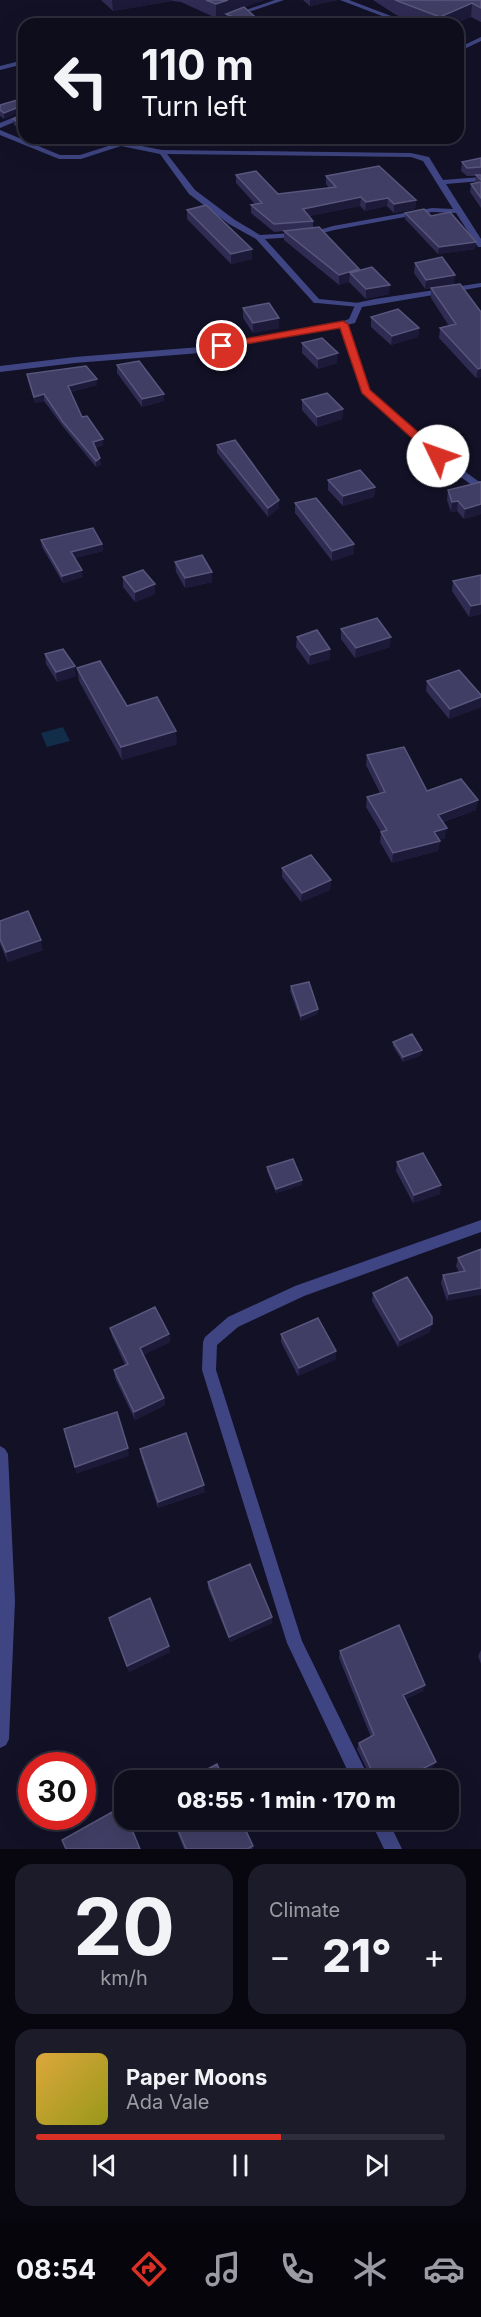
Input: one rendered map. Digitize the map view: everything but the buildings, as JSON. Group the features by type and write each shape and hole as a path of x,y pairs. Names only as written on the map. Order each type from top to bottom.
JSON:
{"street":[{"path":"226,18 281,0"},
{"path":"343,0 392,18"},
{"path":"466,47 481,39"},
{"path":"0,68 18,64"},
{"path":"0,126 18,118"},
{"path":"0,132 18,140"},
{"path":"28,144 59,157 71,158 81,157 112,144"},
{"path":"131,144 162,152 411,155 426,159 481,244"},
{"path":"162,152 192,192 232,222 259,237 317,301 359,305 481,285"},
{"path":"441,182 481,179"},
{"path":"259,237 312,234 432,210 458,211"},
{"path":"0,369 75,360 200,350 343,324 352,321 359,305"},
{"path":"343,324 365,391 438,456 476,484 481,484"},
{"path":"356,1770 295,1643 209,1370 210,1342 233,1322 300,1291 481,1226"},
{"path":"0,1454 7,1601 0,1739"},
{"path":"384,1830 393,1849"}],"water":[{"path":"63,727 70,741 47,747 41,733"}],"route":[{"path":"222,346 343,324 365,391 438,456"}]}
